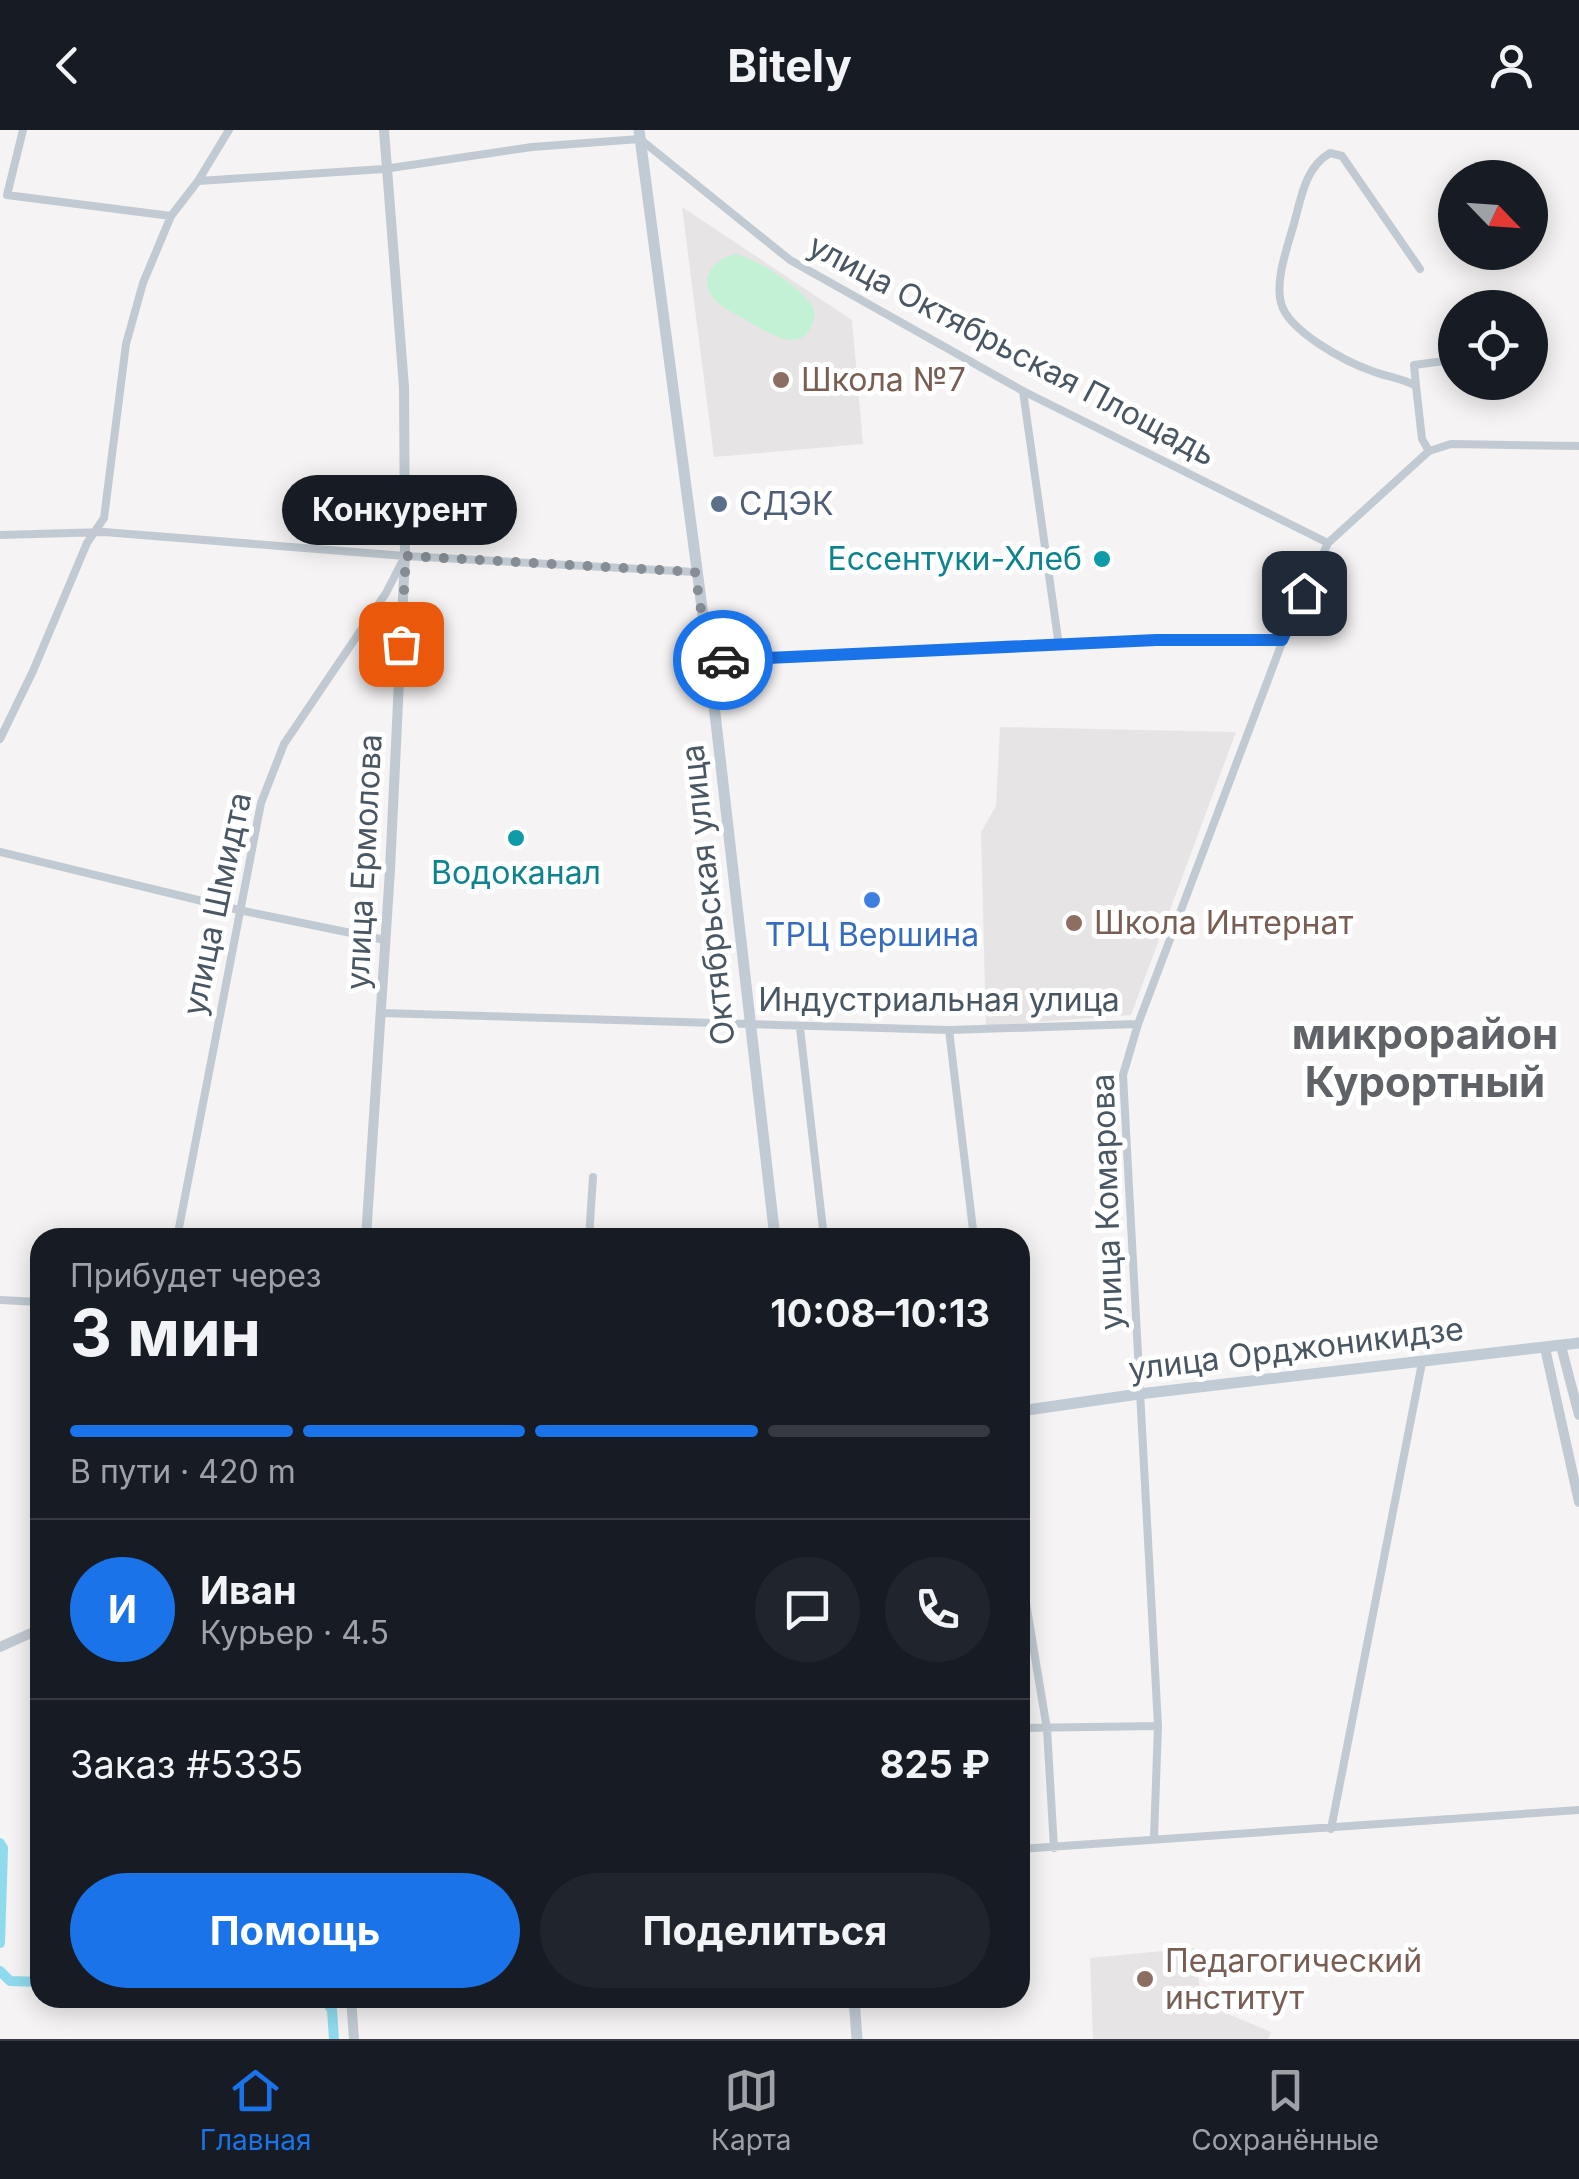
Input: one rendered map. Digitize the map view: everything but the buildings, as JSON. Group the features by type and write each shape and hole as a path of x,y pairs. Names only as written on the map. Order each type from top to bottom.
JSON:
{"main road":[{"name":"Октябрьская улица","path":"640,135 709,660 774,1228"},
{"name":"улица Орджоникидзе","path":"1030,1410 1579,1344"},
{"path":"855,2008 857,2039"}],"street":[{"path":"22,130 7,195 171,216"},
{"path":"0,739 94,532 104,518 126,344 143,284 171,216 228,130"},
{"name":"улица Ермолова","path":"367,1228 406,556 404,387 384,170 384,130"},
{"path":"198,180 384,170 532,146 640,135"},
{"name":"улица Октябрьская Площадь","path":"640,135 790,260 1023,392 1328,542"},
{"path":"1416,386 1340,356 1286,316 1280,301 1283,271 1305,183 1317,160 1330,153 1342,156 1420,269"},
{"path":"1428,451 1422,439 1414,365 1438,362"},
{"path":"1023,392 1059,646"},
{"path":"1328,542 1428,451 1451,444 1579,446"},
{"path":"0,535 94,532 406,556 695,572"},
{"name":"улица Комарова","path":"1154,1838 1158,1726 1123,1075 1138,1024 1282,640 1328,542"},
{"name":"улица Шмидта","path":"179,1228 261,802 284,744 386,593 406,556"},
{"path":"709,660 1156,640 1282,640"},
{"path":"0,852 239,910 385,940"},
{"name":"Индустриальная улица","path":"381,1012 800,1028 949,1030 1138,1024"},
{"path":"800,1028 823,1228"},
{"path":"949,1030 973,1228"},
{"path":"590,1228 592,1178"},
{"path":"0,1300 30,1302"},
{"path":"1561,1346 1579,1415"},
{"path":"1545,1348 1579,1502"},
{"path":"1331,1829 1422,1363"},
{"path":"1030,1627 1047,1729 1054,1848"},
{"path":"0,1647 30,1634"},
{"path":"1030,1728 1158,1726"},
{"path":"1030,1849 1579,1810"},
{"path":"351,2008 354,2039"}],"shaded area":[{"name":"Школа №7","path":"682,207 852,320 863,444 714,457"},
{"name":"Школа Интернат","path":"1000,727 1236,732 1131,1015 986,1026 981,832 996,806"},
{"name":"Педагогический институт","path":"1194,1948 1202,2003 1271,2032 1268,2039 1093,2039 1090,1958"}],"green space":[{"path":"736,254 769,269 804,296 815,313 805,335 788,340 778,337 715,300 708,285 711,271 721,260"}],"waterway":[{"path":"0,1843 0,1943"},
{"path":"0,1971 10,1981 30,1982"},
{"path":"331,2008 334,2039"}],"way so far":[{"path":"401,644 406,556 695,572 709,660 723,660"}],"place":[{"name":"Школа №7","path":"781,380"},
{"name":"СДЭК","path":"719,504"},
{"name":"Ессентуки-Хлеб","path":"1102,559"},
{"name":"Конкурент","path":"401,644"},
{"name":"Водоканал","path":"516,838"},
{"name":"ТРЦ Вершина","path":"872,900"},
{"name":"Школа Интернат","path":"1074,923"},
{"name":"Педагогический институт","path":"1145,1979"}],"district":[{"name":"микрорайон Курортный","path":"1425,1058"}],"route":[{"path":"723,660 1156,640 1282,640 1304,593"}]}
